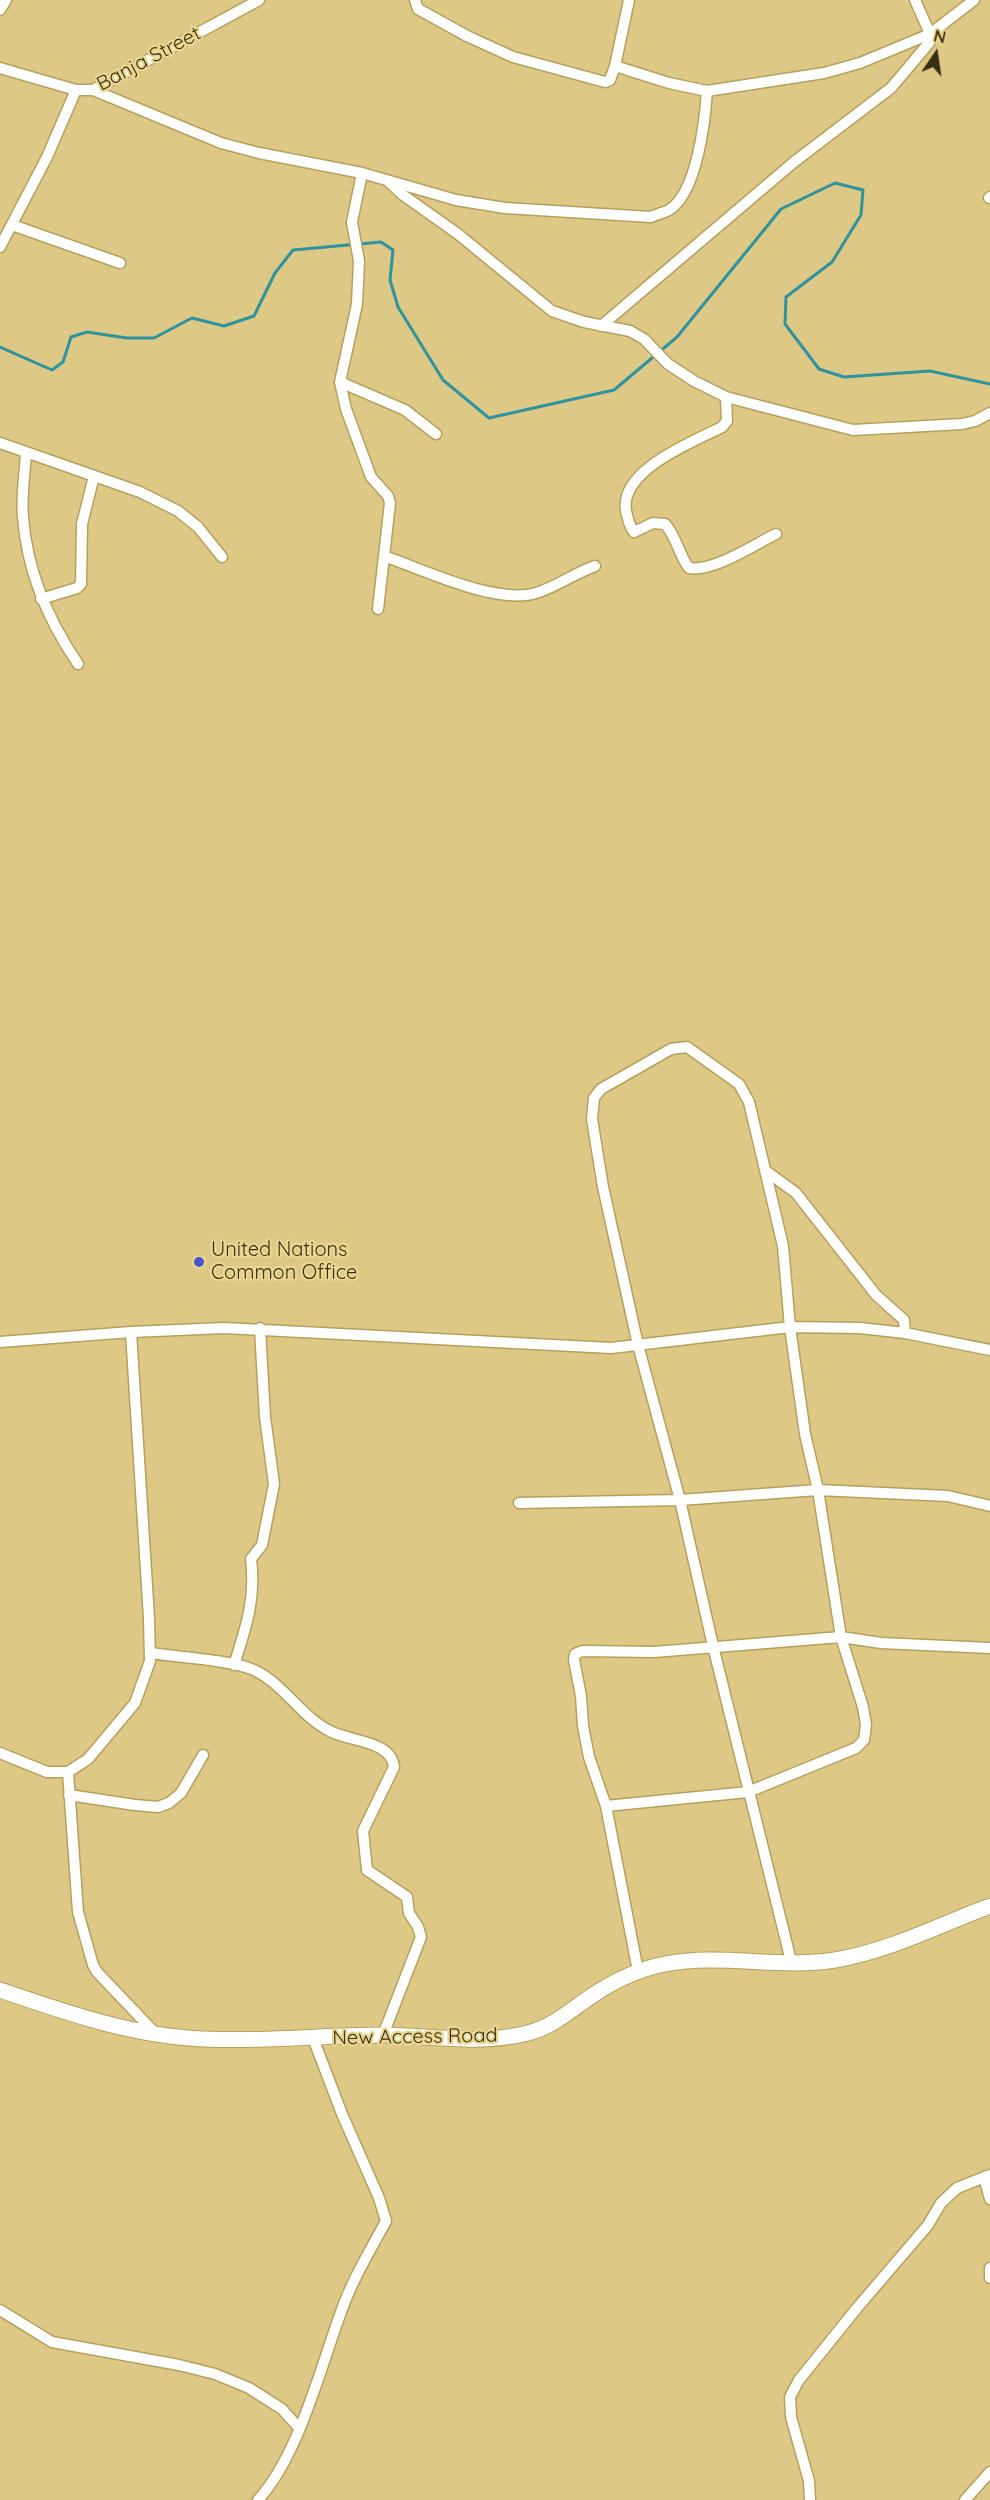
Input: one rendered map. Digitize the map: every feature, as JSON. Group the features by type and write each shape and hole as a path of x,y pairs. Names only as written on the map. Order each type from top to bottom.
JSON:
{"main road":[{"name":"New Access Road","path":"0,1990 77,2017 156,2034 205,2039 383,2035 480,2039 529,2032 553,2022 593,1995 638,1971 664,1964 698,1959 834,1960 886,1947 989,1909"}],"street":[{"path":"0,10 6,0"},
{"name":"Banja Street","path":"0,68 76,90 93,90 259,0"},
{"path":"416,0 418,9 467,36 513,57 605,82 610,80 615,66 629,0"},
{"path":"601,326 794,162 891,88 929,43 930,34 915,0"},
{"path":"615,66 669,83 707,91 824,73 860,63 930,34 974,0"},
{"path":"0,247 47,157 76,90"},
{"path":"93,90 221,143 362,173 456,200 505,208 651,217 671,209 689,184 705,127 707,91"},
{"path":"362,173 352,222 359,261 357,304 340,382 346,409 370,477 387,496 390,503 378,609"},
{"path":"386,179 403,195 458,234 552,311 565,317 630,331 644,339 668,364 685,376 726,397 853,430 962,424 975,421 990,413"},
{"path":"12,225 120,263"},
{"path":"340,382 405,410 436,434"},
{"path":"726,397 727,421 722,427 662,459 633,481 627,492 626,506 631,529 634,532 653,523 665,524 672,532 681,558 689,568 698,569 716,564 776,534"},
{"path":"0,443 140,492 178,511 198,527 222,557"},
{"path":"26,452 23,517 41,598 58,634 78,664"},
{"path":"41,598 77,588 81,584 82,524 94,476"},
{"path":"384,556 488,593 515,598 537,593 595,566"},
{"path":"606,1806 748,1792 856,1748 864,1740 866,1725 863,1707 841,1637 818,1490 805,1434 790,1327 783,1246 750,1102 739,1084 687,1047 671,1049 601,1089 594,1098 592,1119 603,1187 639,1345 680,1500 712,1647 748,1792 791,1961"},
{"path":"766,1171 796,1193 876,1294 904,1320 905,1333"},
{"path":"0,1342 131,1332 260,1328 611,1348 790,1327 860,1328 905,1333 990,1350"},
{"path":"234,1665 249,1616 254,1582 251,1559 262,1545 273,1484 273,1464 265,1417 260,1328"},
{"path":"0,1753 47,1772 68,1772 88,1759 135,1703 144,1682 150,1653 131,1332"},
{"path":"519,1503 680,1500 818,1490 948,1496 990,1506"},
{"path":"638,1971 606,1806 589,1756 583,1726 575,1654 582,1651 654,1652 841,1637 881,1643 990,1648"},
{"path":"150,1653 252,1669 264,1676 330,1732 378,1747 388,1752 393,1758 394,1767 363,1831 367,1870 407,1897 410,1917 418,1927 421,1937 383,2035"},
{"path":"69,1795 158,1807 169,1803 181,1793 203,1755"},
{"path":"68,1772 78,1912 93,1965 156,2034"},
{"path":"258,2500 277,2473 299,2428 352,2283 386,2221 379,2198 342,2114 313,2038"},
{"path":"810,2500 809,2481 791,2417 790,2397 799,2380 856,2308 928,2225 941,2203 957,2188 987,2176 990,2199"},
{"path":"990,2268 990,2278"},
{"path":"0,2310 52,2342 179,2365 232,2381 267,2398 282,2409 299,2428"},
{"path":"965,2500 990,2472"}],"waterway":[{"path":"0,347 52,370 63,362 71,337 87,332 127,338 154,338 192,318 224,326 254,316 275,273 293,250 381,242 393,250 390,280 398,307 443,380 489,418 614,390 677,337 781,209 835,183 863,190 861,215 832,262 786,297 785,324 819,369 844,377 930,371 990,384"}],"place":[{"name":"United Nations Common Office","path":"199,1262"}]}
